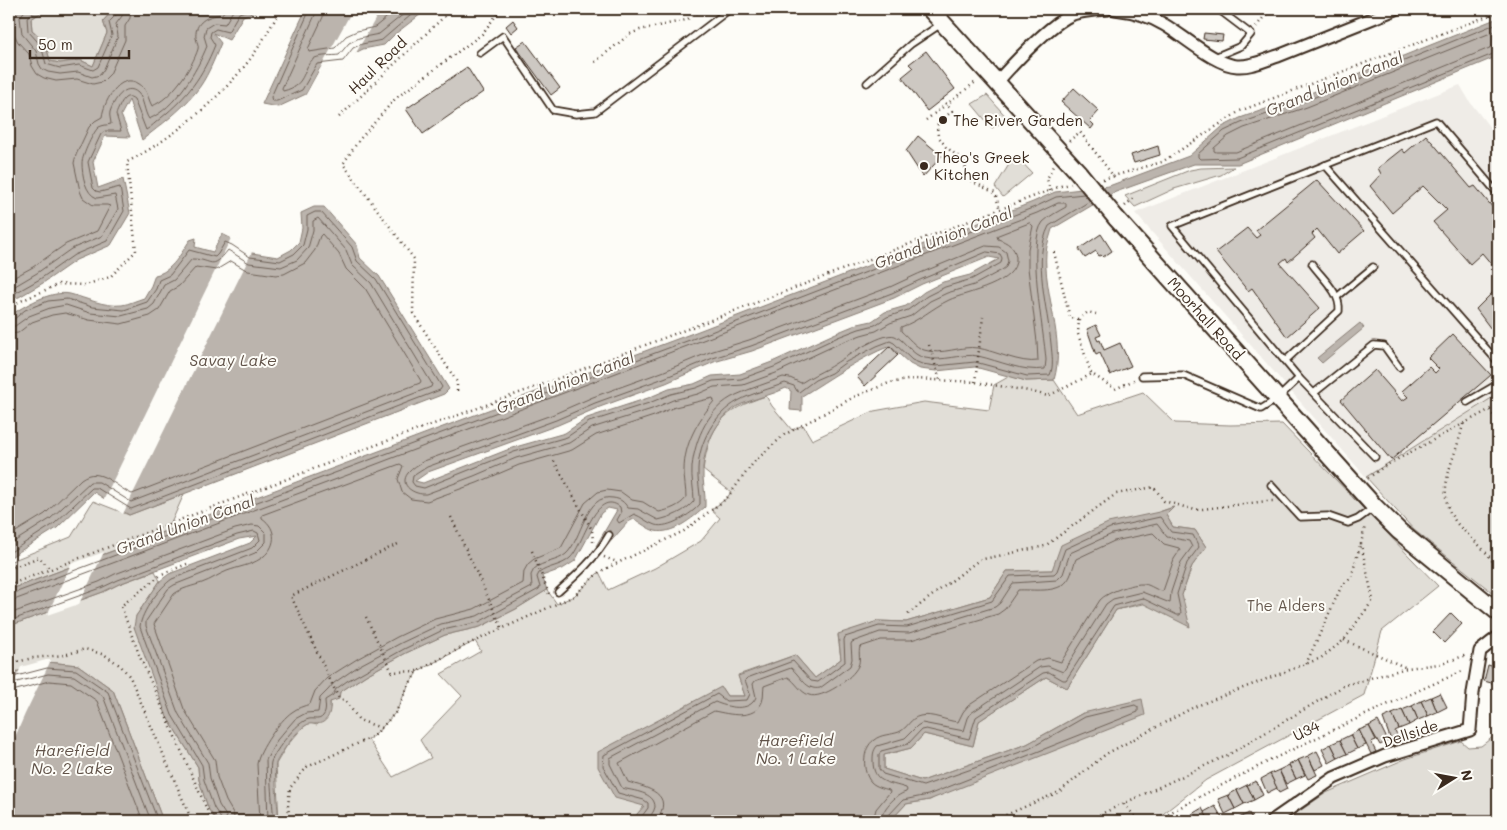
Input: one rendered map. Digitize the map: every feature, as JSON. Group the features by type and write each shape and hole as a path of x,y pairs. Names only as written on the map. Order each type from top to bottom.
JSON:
{"street":[{"name":"Moorhall Road","path":"930,9 1079,173 1120,213 1371,510 1498,612"},
{"path":"997,82 1057,24 1077,13 1108,9"},
{"path":"1115,9 1130,10 1149,16 1214,58 1226,64 1237,66 1259,62 1396,9"},
{"path":"1480,651 1498,637"},
{"name":"Dellside","path":"1272,821 1334,778 1385,756 1470,730 1474,685 1480,651"}],"lane":[{"path":"480,53 503,36 553,110 576,114 595,112 730,9"},
{"path":"1214,58 1241,46 1251,34 1218,9"},
{"path":"867,82 911,44 943,23"},
{"path":"1375,457 1300,378 1172,226 1436,121 1498,194"},
{"path":"1326,165 1498,362"},
{"path":"1285,360 1339,311 1340,303 1337,297 1312,264"},
{"path":"1337,297 1373,267"},
{"path":"1314,393 1374,345 1384,346 1399,367"},
{"path":"1142,376 1183,375 1261,409 1300,378"},
{"path":"1467,402 1498,384"},
{"path":"1271,485 1300,517 1328,516 1348,523 1371,510"},
{"path":"558,592 586,567 602,548 609,535"}],"path":[{"path":"9,308 59,284 85,285 110,277 136,251 127,162 166,138 217,96 251,58 282,9"},
{"name":"Haul Road","path":"339,117 452,9"},
{"path":"457,391 457,382 413,313 414,259 343,164 360,140 396,98 482,34 501,9"},
{"path":"595,62 630,34 686,20 703,9"},
{"path":"1251,34 1270,9"},
{"path":"1066,143 1080,132 1114,177 1162,162 1240,111 1498,12"},
{"path":"926,120 980,78"},
{"path":"942,98 952,111 937,125 938,136 946,147 964,161 971,181 994,192 1000,210"},
{"path":"9,585 376,445 533,388 1050,190 1047,179 1052,167 1056,163"},
{"path":"1120,213 1135,197"},
{"path":"1054,252 1070,318 1079,319 1088,312 1096,314"},
{"path":"975,382 983,318"},
{"path":"1079,319 1078,334 1092,374 1115,389 1142,376"},
{"path":"929,345 940,380"},
{"path":"366,617 392,672 418,671 464,646 574,596 599,572 684,531 726,498 754,462 784,435 854,396 889,383 914,379 975,382 1048,396 1092,374"},
{"path":"1364,480 1385,466 1498,405"},
{"path":"1490,410 1498,423"},
{"path":"1463,424 1461,436 1447,475 1445,488 1447,502 1451,513 1459,525 1485,551 1496,565 1498,572"},
{"path":"554,461 592,530"},
{"path":"908,614 979,560 1045,546 1116,494 1154,487 1164,501 1195,510 1267,501 1288,503"},
{"path":"1306,664 1342,585 1351,578 1371,510"},
{"path":"451,517 502,628"},
{"path":"381,728 360,720 346,701 339,699 291,596 400,543"},
{"path":"992,821 1060,792 1106,754 1194,707 1322,658 1344,640 1373,600 1361,544"},
{"path":"532,551 542,576"},
{"path":"9,568 39,557 50,569"},
{"path":"186,564 162,574 122,606 140,657 212,821"},
{"path":"1344,640 1407,668"},
{"path":"9,666 32,658 64,655 84,649 105,655 121,666 130,677 192,821"},
{"path":"1086,821 1228,755 1345,685 1407,668 1439,664 1480,651"},
{"name":"U34","path":"1155,821 1214,788 1321,734 1467,669 1471,669"},
{"path":"290,821 288,806 290,788 307,767 374,736 396,712 408,686 418,671"},
{"path":"1124,804 1140,821"}],"shaded area":[{"path":"1460,85 1470,102 1498,138 1498,394 1366,477 1135,213"}],"green space":[{"path":"43,9 114,9 103,21 107,33 93,66 80,60 60,63 50,61 44,44 32,30 31,19 42,12"},
{"path":"987,95 1008,119 992,128 972,104"},
{"path":"1015,155 1032,173 1003,197 995,187"},
{"path":"1234,167 1221,175 1174,189 1135,207 1125,196 1190,170"},
{"name":"The Alders","path":"1010,376 1026,381 1054,380 1077,414 1143,392 1175,423 1282,424 1438,586 1382,631 1364,695 1206,780 1154,821 890,821 906,804 930,800 1083,713 1027,744 922,781 884,769 884,755 911,748 924,734 973,746 979,721 1046,677 1067,688 1116,610 1182,595 1192,566 1206,547 1195,530 1173,527 1166,515 1173,507 1159,512 1052,570 1007,571 990,597 906,622 878,621 838,635 841,659 815,678 795,655 738,675 745,696 727,696 721,687 645,806 637,814 637,821 279,821 276,764 286,747 303,727 310,723 317,725 330,708 330,702 340,692 406,653 445,635 480,627 516,609 547,590 557,604 574,596 599,572 608,590 655,568 701,541 720,518 711,510 727,498 731,492 703,470 706,454 715,430 729,413 751,401 766,396 792,430 803,425 812,440 874,411 924,402 989,410 994,385","holes":["475,641 481,651 441,674 462,696 420,740 431,758 393,777 368,739 374,736 396,712 408,686 418,671"]},
{"path":"1498,394 1498,597 1414,530 1366,477"},
{"path":"184,494 168,530 9,590 9,562 71,537 93,501 129,515"},
{"path":"155,571 160,581 136,616 149,665 167,717 198,767 199,780 209,810 216,821 163,821 113,690 78,665 47,662 9,674 9,626"},
{"path":"1498,733 1498,821 1285,821 1326,793 1405,759 1461,741 1468,747 1481,746"}],"water":[{"path":"9,9 43,9 42,12 31,19 32,30 44,44 50,61 60,63 80,60 93,66 107,33 103,21 114,9 263,9 243,16 229,40 213,33 221,43 213,63 199,88 177,112 142,140 129,100 121,115 130,137 105,136 93,162 98,188 123,179 130,213 111,245 76,260 19,297 9,299"},
{"path":"306,9 424,9 421,14 384,45 363,49 355,53 346,66 320,68 306,94 278,107 262,104"},
{"name":"Grand Union Canal","path":"1498,18 1498,56 1238,164 1194,164 1113,193 1052,229 1046,252 1046,268 1056,333 1057,364 1054,380 1026,381 975,367 936,371 920,369 910,364 890,346 856,363 802,396 802,411 790,410 791,391 786,388 742,404 734,409 726,415 714,431 704,459 705,507 688,520 675,528 662,532 652,530 634,519 628,522 604,549 596,546 617,510 608,508 601,513 575,561 564,568 542,576 547,590 516,609 480,627 445,635 406,653 340,692 339,699 330,702 330,710 326,720 319,724 308,724 301,729 276,763 279,821 217,821 209,810 204,796 199,780 198,767 167,717 134,627 136,616 160,581 169,574 250,543 257,536 239,539 9,626 9,590 701,330 1055,192 1109,186 1189,156 1222,127 1240,118 1303,96","holes":["989,257 999,259 970,275 943,282 924,292 906,306 885,312 872,321 858,324 836,333 772,362 740,374 712,376 694,384 669,389 587,418 565,433 512,448 423,483 415,481 428,472 558,425 714,362 752,351 894,298 922,284"]},
{"name":"Savay Lake","path":"314,207 324,207 357,245 360,258 379,276 449,389 444,394 129,515 94,492 57,528 9,558 10,316 30,304 54,294 70,294 115,305 144,298 155,275 171,266 190,240 196,238 195,247 213,252 222,234 252,253 278,257 291,250 299,242 302,228 301,213"},
{"path":"1360,323 1364,328 1322,363 1317,358"},
{"name":"Harefield No. 1 Lake","path":"1174,507 1166,515 1173,527 1195,530 1206,547 1192,566 1182,595 1190,627 1142,603 1116,610 1067,688 1046,677 979,721 973,746 924,734 911,748 884,755 884,769 922,781 1027,744 1083,713 1142,699 1145,715 929,800 906,804 890,821 637,821 637,814 644,806 615,798 598,767 598,752 721,687 727,696 745,696 738,676 795,655 815,678 841,659 838,634 878,621 906,622 990,597 1007,571 1052,570 1061,545 1108,523"},
{"name":"Harefield No. 2 Lake","path":"47,662 78,665 113,690 163,821 9,821 9,674"}],"pier":[{"path":"353,9 381,9 348,67 322,70 308,96 304,98"},
{"path":"232,236 253,250 123,514 103,501"},
{"path":"104,552 79,604 47,615 71,564"},
{"path":"51,660 9,751 9,692 21,667"}],"building":[{"path":"513,20 518,27 511,33 506,26"},
{"path":"1204,33 1223,35 1222,41 1203,39"},
{"path":"525,41 560,88 551,95 516,47"},
{"path":"926,51 955,89 927,111 902,77 913,68 909,64"},
{"path":"467,67 483,92 423,134 406,109"},
{"path":"1074,88 1099,111 1090,121 1094,125 1091,129 1061,102"},
{"path":"1426,135 1471,188 1475,186 1498,214 1498,272 1482,253 1470,264 1433,222 1447,210 1423,186 1392,213 1370,186 1381,174 1378,168 1402,149 1405,153"},
{"name":"Theo's Greek Kitchen","path":"918,136 942,156 923,177 906,151"},
{"path":"1158,146 1160,155 1134,163 1131,155"},
{"path":"1317,180 1364,231 1337,254 1317,229 1312,234 1315,238 1288,262 1286,258 1280,263 1320,308 1287,337 1252,288 1248,291 1216,252 1247,228 1256,238 1260,235 1256,230"},
{"path":"1101,234 1112,251 1103,257 1099,256 1096,251 1085,258 1079,249"},
{"path":"1498,287 1498,336 1497,337 1476,309"},
{"path":"1096,325 1101,335 1096,337 1098,341 1100,340 1104,350 1120,343 1131,366 1110,375 1100,353 1096,355 1087,329"},
{"path":"1453,334 1491,375 1391,460 1341,400 1375,370 1402,401 1408,397 1402,391 1429,367 1435,373 1439,369 1428,358"},
{"path":"890,346 898,355 865,386 857,377"},
{"path":"1451,613 1462,624 1444,643 1433,632"},
{"path":"1488,665 1498,668 1498,691 1493,690 1495,684 1484,681"},
{"path":"1440,693 1447,707 1437,712 1431,697"},
{"path":"1431,697 1437,712 1428,716 1421,701"},
{"path":"1421,701 1428,716 1418,720 1412,706"},
{"path":"1412,706 1418,720 1409,725 1402,710"},
{"path":"1402,710 1409,725 1399,729 1392,714"},
{"path":"1392,714 1399,729 1395,731 1400,743 1393,746 1383,718"},
{"path":"1378,721 1388,741 1380,745 1369,726"},
{"path":"1369,726 1376,740 1371,742 1376,752 1371,754 1359,730"},
{"path":"1359,730 1366,745 1357,749 1350,735"},
{"path":"1350,735 1357,749 1347,754 1340,740"},
{"path":"1340,740 1347,754 1338,758 1331,744"},
{"path":"1331,744 1338,758 1329,763 1322,749"},
{"path":"1317,751 1324,765 1315,770 1308,756"},
{"path":"1308,756 1317,775 1308,779 1298,760"},
{"path":"1298,760 1305,775 1296,779 1289,765"},
{"path":"1289,765 1296,779 1286,784 1279,770"},
{"path":"1279,770 1287,789 1279,793 1270,774"},
{"path":"1270,774 1277,788 1267,793 1261,779"},
{"path":"1256,781 1263,795 1254,800 1247,785"},
{"path":"1247,785 1254,800 1244,804 1237,790"},
{"path":"1237,790 1244,804 1235,809 1228,795"},
{"path":"1228,795 1235,809 1225,814 1218,799"},
{"path":"1215,806 1224,821 1210,821 1204,812"},
{"path":"1202,808 1210,821 1196,821 1192,814"},
{"path":"1249,813 1253,821 1241,821 1239,818"}],"place":[{"name":"The River Garden","path":"943,120"},
{"name":"Theo's Greek Kitchen","path":"924,166"}]}
